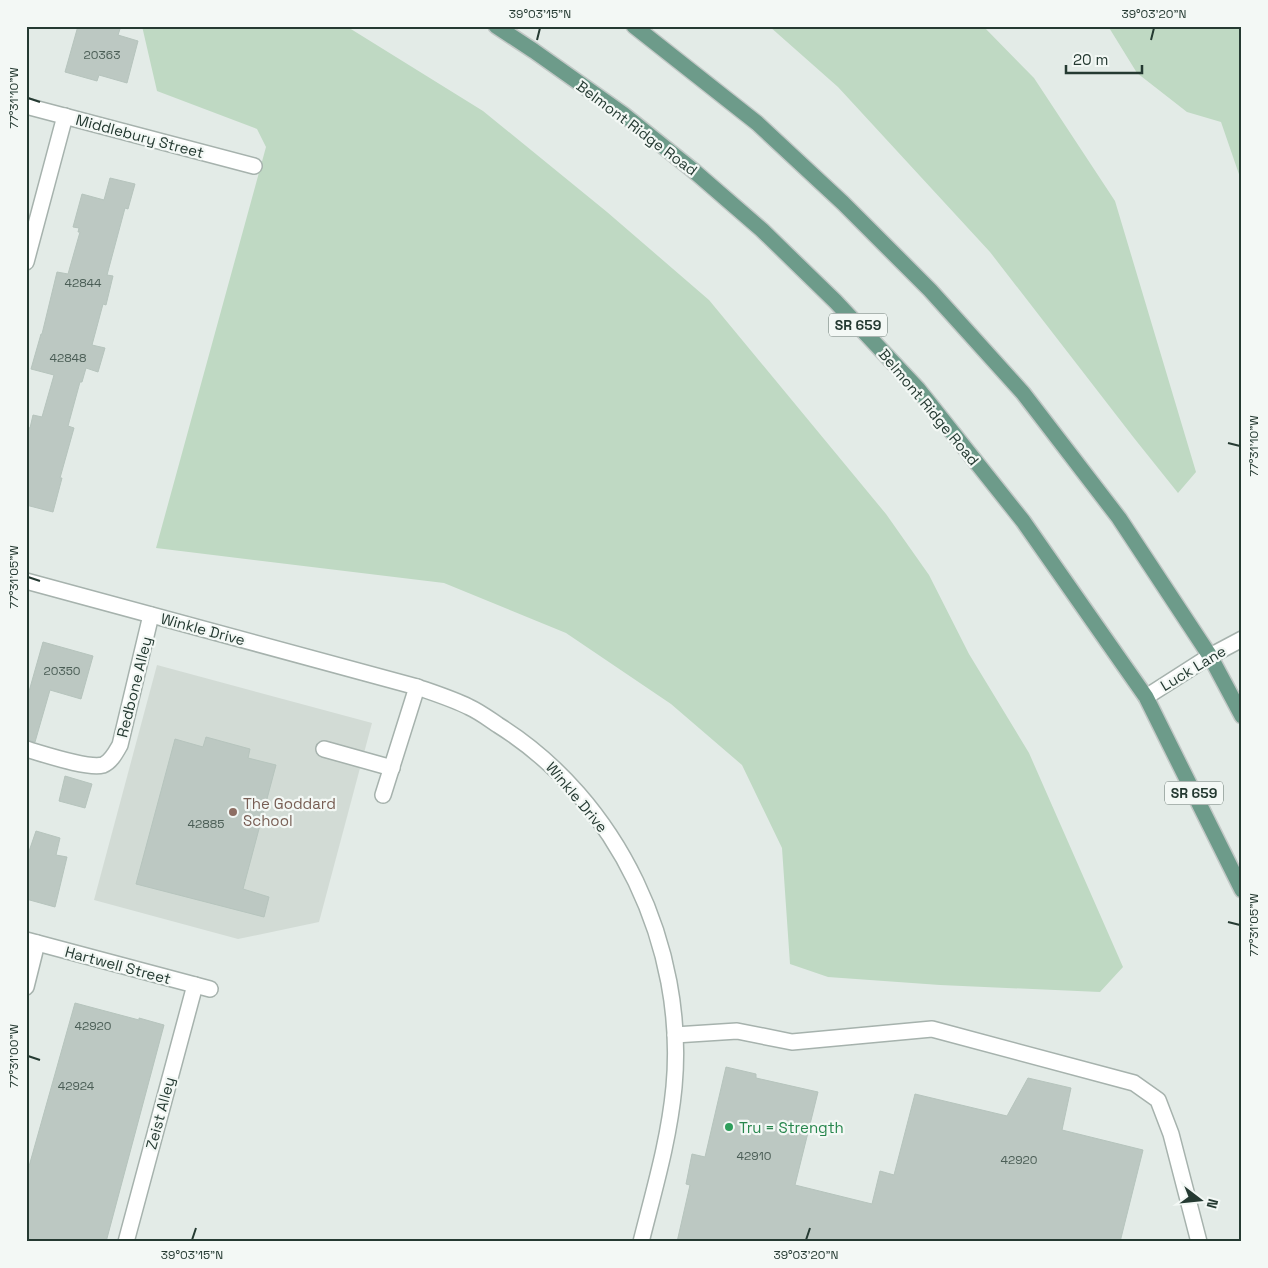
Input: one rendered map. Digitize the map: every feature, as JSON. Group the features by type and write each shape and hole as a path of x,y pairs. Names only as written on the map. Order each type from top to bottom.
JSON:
{"main road":[{"name":"Belmont Ridge Road","path":"496,26 623,114 694,170 762,230 835,301 918,389 1024,521 1146,697 1242,890"},
{"path":"634,26 757,123 843,203 930,290 1022,394 1119,518 1210,656 1242,716"}],"street":[{"name":"Middlebury Street","path":"26,106 254,166"},
{"path":"26,262 65,116"},
{"name":"Winkle Drive","path":"26,581 417,687 470,707 512,733 542,756 570,785 597,816 620,850 654,926 660,943 671,991 675,1036 674,1085 669,1130 641,1242"},
{"name":"Redbone Alley","path":"26,749 88,765 103,765 111,759 120,745 152,615"},
{"name":"Luck Lane","path":"1146,697 1210,656 1242,639"},
{"path":"383,795 417,687"},
{"path":"324,749 392,768"},
{"path":"26,987 32,942"},
{"name":"Hartwell Street","path":"32,942 210,989"},
{"name":"Zeist Alley","path":"126,1242 195,985"},
{"path":"675,1036 737,1031 792,1042 932,1030 1134,1083 1158,1100 1171,1134 1199,1242"}],"shaded area":[{"name":"The Goddard School","path":"157,665 372,723 319,922 238,939 94,900"}],"green space":[{"path":"142,26 346,26 483,111 607,212 709,300 886,514 929,575 969,654 1029,753 1123,967 1100,992 940,985 828,977 790,964 782,848 742,765 671,704 566,633 444,583 156,548 266,147 257,129 157,91"},
{"path":"769,26 983,26 1034,78 1115,201 1196,472 1178,493 990,252 838,87"},
{"path":"1108,26 1242,26 1242,183 1221,122 1187,112 1137,73"}],"building":[{"path":"78,26 121,26 118,35 138,41 127,83 99,75 97,81 65,72"},
{"path":"110,178 135,184 128,209 125,208 107,275 113,276 106,305 103,304 92,345 105,348 98,372 86,368 82,382 80,382 68,426 74,428 53,512 26,505 26,427 30,428 33,415 42,417 54,375 31,369 42,334 57,272 68,274 80,232 78,232 79,228 73,227 82,194 104,200"},
{"path":"43,642 93,656 81,699 50,690 35,742 26,740 26,702"},
{"name":"The Goddard School","path":"206,737 250,749 248,758 276,765 243,889 269,897 264,917 136,884 175,739 203,747"},
{"path":"65,776 92,784 85,808 59,801"},
{"path":"36,831 60,838 56,855 67,857 55,907 26,899 26,860"},
{"path":"75,1003 164,1025 106,1242 40,1242 26,1238 26,1177"},
{"path":"726,1067 756,1074 756,1078 818,1092 795,1185 872,1204 880,1171 894,1175 915,1094 1007,1116 1028,1078 1071,1088 1062,1130 1143,1150 1120,1242 677,1242 690,1185 686,1184 692,1154 705,1157"}],"place":[{"name":"The Goddard School","path":"233,812"},
{"name":"Tru = Strength","path":"729,1127"}]}
